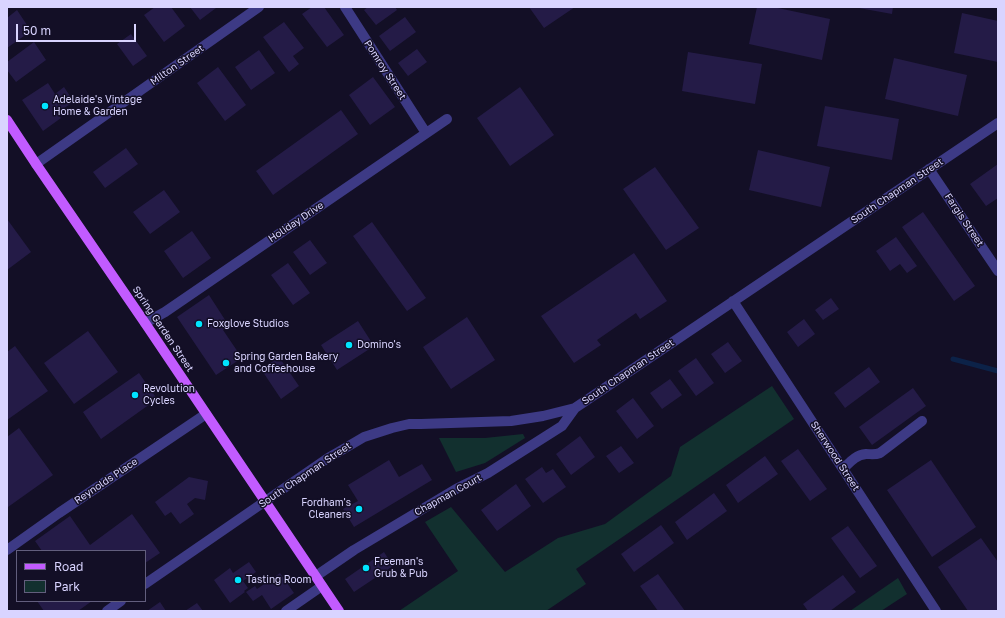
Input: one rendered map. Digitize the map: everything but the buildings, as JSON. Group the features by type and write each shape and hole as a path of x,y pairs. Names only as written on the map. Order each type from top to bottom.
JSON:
{"main road":[{"name":"Spring Garden Street","path":"7,120 339,611"}],"street":[{"name":"Milton Street","path":"36,164 259,7"},
{"name":"Pomroy Street","path":"345,7 426,133"},
{"name":"Holiday Drive","path":"145,323 171,308 447,119"},
{"name":"South Chapman Street","path":"146,583 322,462 364,438 392,428 409,424 511,421 543,416 576,408 998,123"},
{"name":"Fargis Street","path":"929,169 998,271"},
{"name":"Sherwood Street","path":"733,301 844,468 936,611"},
{"name":"Chapman Court","path":"316,576 354,550 456,489 488,473 562,426 576,408"},
{"name":"Reynolds Place","path":"7,550 59,513 206,414"},
{"path":"844,468 854,458 865,454 875,455 880,453 922,421"},
{"path":"286,611 322,586"},
{"path":"107,611 120,602"}],"green space":[{"path":"772,386 794,419 576,569 586,584 546,611 399,611 458,571 425,522 451,507 505,572 558,538 605,524 671,476 680,447"},
{"path":"523,434 525,438 485,463 456,472 439,438 485,438"},
{"path":"898,578 907,594 881,611 850,611"}],"waterway":[{"path":"953,359 998,371"}],"place":[{"name":"Adelaide's Vintage Home & Garden","path":"45,106"},
{"name":"Foxglove Studios","path":"199,324"},
{"name":"Domino's","path":"349,345"},
{"name":"Spring Garden Bakery and Coffeehouse","path":"226,363"},
{"name":"Revolution Cycles","path":"135,395"},
{"name":"Fordham's Cleaners","path":"359,509"},
{"name":"Freeman's Grub & Pub","path":"366,568"},
{"name":"Tasting Room","path":"238,580"}]}
